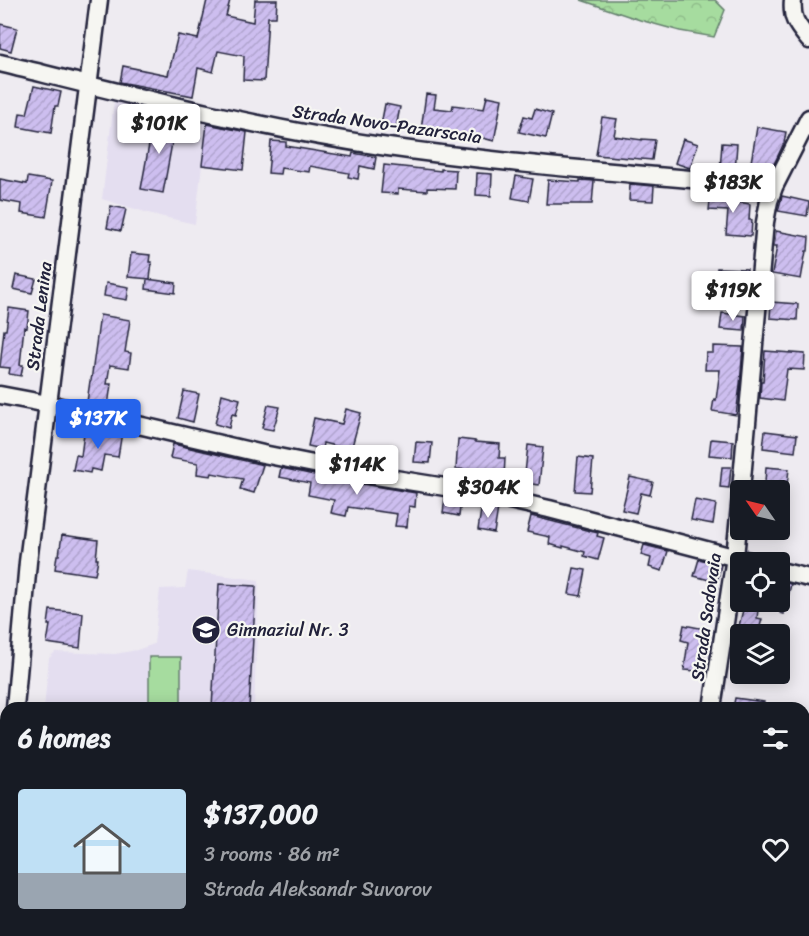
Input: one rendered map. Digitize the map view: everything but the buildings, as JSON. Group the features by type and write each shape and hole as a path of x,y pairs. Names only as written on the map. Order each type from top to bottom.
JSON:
{"street":[{"name":"Strada Lenina","path":"16,702 28,562 99,0"},
{"path":"778,0 792,6 798,26 809,40"},
{"name":"Strada Novo-Pazarscaia","path":"0,63 201,112 380,146 487,159 774,187"},
{"name":"Strada Sadovaia","path":"742,480 765,222 774,187 809,118"},
{"path":"0,395 263,454 364,474 470,491 549,508 730,556"},
{"path":"790,573 809,578"},
{"name":"Strada Sadovaia","path":"713,702 730,590"}],"shaded area":[{"path":"114,101 207,123 195,224 102,199"},
{"name":"Gimnaziul Nr. 3","path":"188,571 259,580 254,702 45,702 49,658 55,652 115,654 154,644 160,589 185,588"}],"green space":[{"path":"581,0 715,0 725,10 714,37 640,20"},
{"path":"149,657 181,657 181,702 149,702"}],"place":[{"name":"Gimnaziul Nr. 3","path":"206,630"}]}
